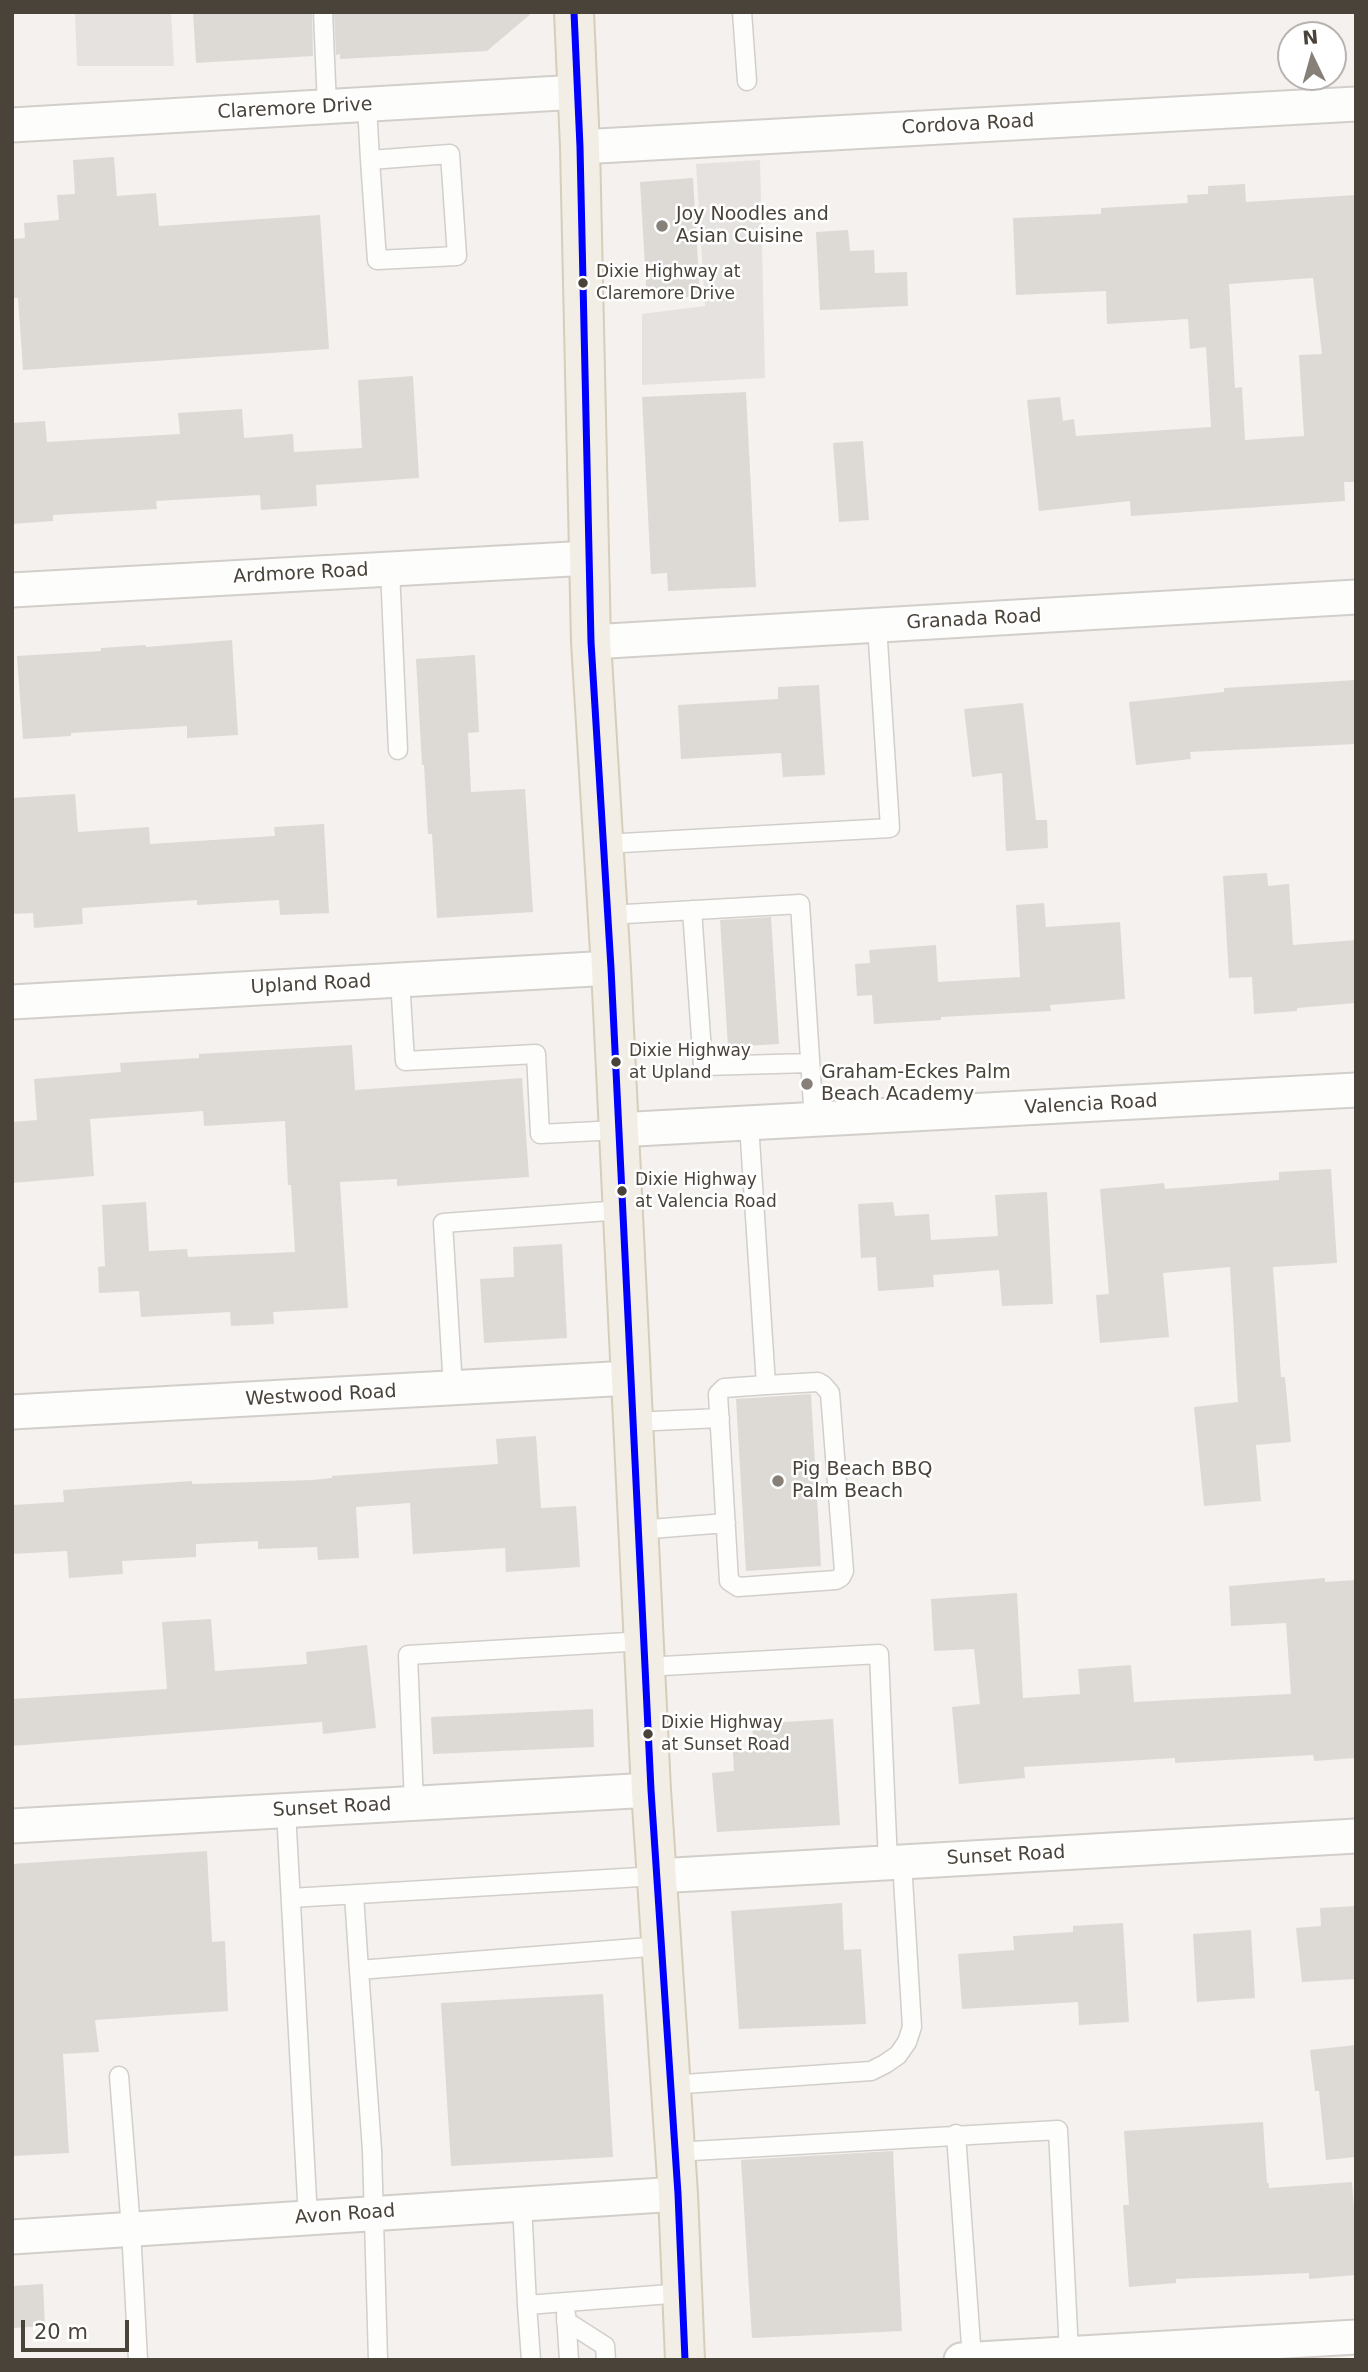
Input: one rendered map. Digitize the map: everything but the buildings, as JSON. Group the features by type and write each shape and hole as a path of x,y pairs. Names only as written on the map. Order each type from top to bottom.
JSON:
{"main road":[{"path":"574,12 580,147 591,642 611,968 651,1790 678,2194 685,2360"}],"street":[{"name":"Claremore Drive","path":"12,125 578,92"},
{"name":"Cordova Road","path":"580,147 1356,104"},
{"name":"Ardmore Road","path":"12,590 589,558"},
{"name":"Granada Road","path":"591,642 1356,597"},
{"name":"Upland Road","path":"12,1002 611,968"},
{"name":"Valencia Road","path":"617,1130 1356,1090"},
{"name":"Westwood Road","path":"12,1412 631,1378"},
{"name":"Sunset Road","path":"12,1826 651,1790"},
{"name":"Sunset Road","path":"657,1876 1356,1836"},
{"name":"Avon Road","path":"12,2236 678,2194"},
{"path":"961,2360 1356,2337"}],"lane":[{"path":"323,12 327,107"},
{"path":"742,12 747,81"},
{"path":"367,105 370,160 377,260 457,256 450,154 370,160"},
{"path":"390,570 398,750"},
{"path":"604,844 890,828 877,625"},
{"path":"608,915 800,904 814,1121"},
{"path":"692,910 703,1066 810,1063"},
{"path":"400,980 405,1061 536,1054 540,1134 617,1130"},
{"path":"749,1124 766,1385"},
{"path":"453,1388 443,1223 622,1210"},
{"path":"818,1382 830,1393 844,1571 836,1580 737,1587 729,1581 718,1394 724,1388 766,1385 818,1382"},
{"path":"633,1422 720,1418"},
{"path":"638,1530 726,1523"},
{"path":"414,1804 408,1655 878,1654 912,2027 907,2042 898,2055 871,2071 670,2085"},
{"path":"286,1811 308,2218"},
{"path":"291,1898 657,1876"},
{"path":"354,1895 374,2213 378,2360"},
{"path":"359,1970 661,1946"},
{"path":"119,2076 138,2360"},
{"path":"675,2152 1058,2130 1069,2353"},
{"path":"956,2134 972,2359"},
{"path":"522,2204 531,2360"},
{"path":"527,2305 682,2293"},
{"path":"565,2302 569,2360"},
{"path":"566,2321 605,2346 606,2360"}],"shaded area":[{"path":"75,12 171,12 174,66 77,66"},
{"path":"760,160 765,378 642,385 642,314 705,306 696,164"}],"transit line":[{"path":"574,12 580,147 591,642 611,968 651,1790 678,2194 685,2360"}],"place":[{"name":"Joy Noodles and Asian Cuisine","path":"662,226"},
{"name":"Dixie Highway at Claremore Drive","path":"583,283"},
{"name":"Dixie Highway at Upland","path":"616,1062"},
{"name":"Graham-Eckes Palm Beach Academy","path":"807,1084"},
{"name":"Dixie Highway at Valencia Road","path":"622,1191"},
{"name":"Pig Beach BBQ Palm Beach","path":"778,1481"},
{"name":"Dixie Highway at Sunset Road","path":"648,1734"}]}
